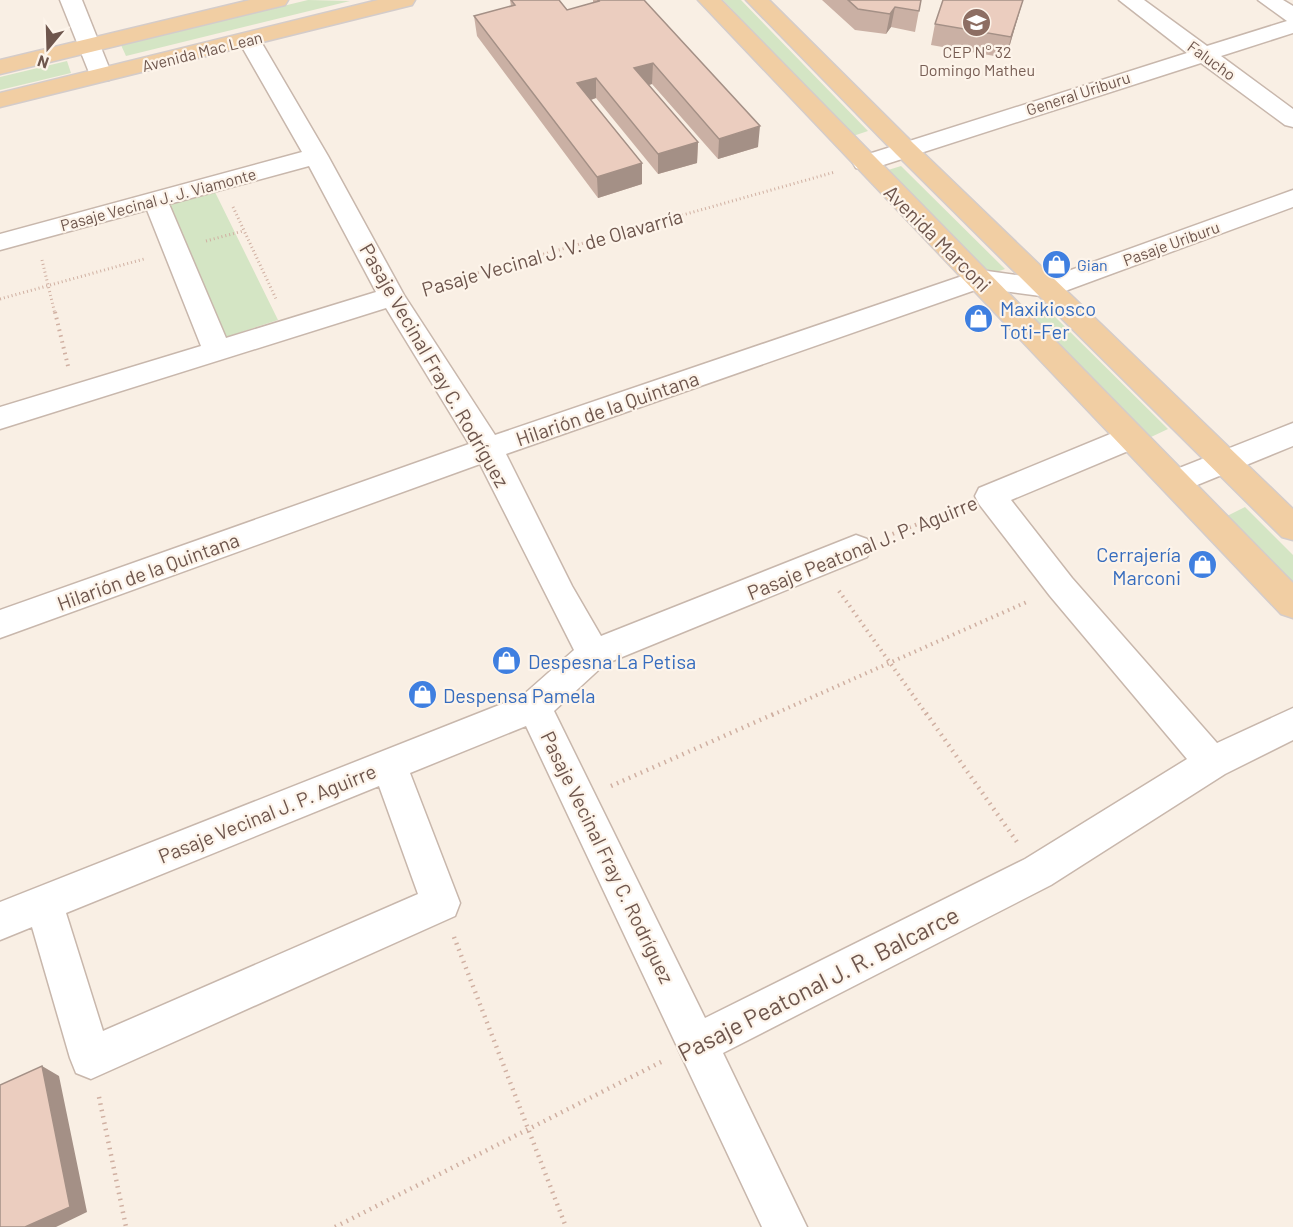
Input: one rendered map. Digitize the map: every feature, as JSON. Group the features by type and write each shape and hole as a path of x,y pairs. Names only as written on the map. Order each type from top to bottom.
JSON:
{"main road":[{"name":"Avenida Mac Lean","path":"0,67 276,0"},
{"name":"Avenida Marconi","path":"709,0 1293,604"},
{"name":"Avenida Marconi","path":"757,0 905,149 1293,528"},
{"name":"Avenida Mac Lean","path":"0,100 249,40 394,1"}],"street":[{"path":"71,0 101,75"},
{"name":"Falucho","path":"1130,0 1293,120"},
{"path":"1269,0 1293,16"},
{"name":"General Uriburu","path":"865,163 1202,53 1293,26"},
{"name":"Pasaje Vecinal Fray C. Rodríguez","path":"249,40 316,156 392,297 488,449 560,595 593,654 534,707 699,1043 785,1227"},
{"name":"Pasaje Vecinal J. J. Viamonte","path":"0,242 316,156"},
{"name":"Pasaje Uriburu","path":"1048,288 1293,198"},
{"path":"155,200 218,352"},
{"name":"Hilarión de la Quintana","path":"0,624 488,449 980,279 1048,288"},
{"path":"0,418 392,297"},
{"path":"1175,482 1293,434"},
{"name":"Pasaje Peatonal J. P. Aguirre","path":"990,496 1130,438"},
{"path":"990,496 1061,587 1212,763"},
{"name":"Pasaje Peatonal J. P. Aguirre","path":"593,654 856,548"},
{"name":"Pasaje Vecinal J. P. Aguirre","path":"0,921 534,707"},
{"name":"Pasaje Peatonal J. R. Balcarce","path":"699,1043 1038,872 1212,763 1293,723"},
{"path":"44,903 91,1058 441,903 389,764"}],"path":[{"name":"Pasaje Vecinal J. V. de Olavarría","path":"392,297 865,163"},
{"path":"223,182 243,231 290,327"},
{"path":"0,299 243,231"},
{"path":"35,233 75,396"},
{"name":"Pasaje Peatonal J. P. Aguirre","path":"856,548 990,496"},
{"path":"819,563 1038,872"},
{"path":"580,800 1061,587"},
{"path":"441,903 566,1227"},
{"name":"Pasaje Peatonal J. R. Balcarce","path":"335,1227 699,1043"},
{"path":"91,1058 126,1227"}],"green space":[{"path":"308,0 350,1 126,56 121,45"},
{"path":"723,0 741,0 868,131 853,136"},
{"path":"67,61 71,73 0,90 0,77"},
{"path":"901,166 1005,269 988,275 885,171"},
{"path":"213,188 278,320 220,339 158,204"},
{"path":"1040,302 1168,429 1151,437 1023,308"},
{"path":"1245,507 1293,555 1293,583 1227,516"}],"building":[{"path":"511,0 559,0 567,10 598,0 644,0 760,126 719,139 653,63 634,68 698,142 658,154 596,78 577,83 642,163 597,177 474,16 515,5"},
{"path":"848,0 921,0 919,11 895,7 890,14 858,9"},
{"path":"943,0 1023,0 1011,37 935,24"},
{"path":"42,1066 70,1207 25,1227 0,1227 0,1085"}],"place":[{"name":"CEP N° 32 Domingo Matheu","path":"977,23"},
{"name":"Gian","path":"1056,264"},
{"name":"Maxikiosco Toti-Fer","path":"979,319"},
{"name":"Cerrajería Marconi","path":"1202,565"},
{"name":"Despesna La Petisa","path":"507,661"},
{"name":"Despensa Pamela","path":"422,695"}]}
